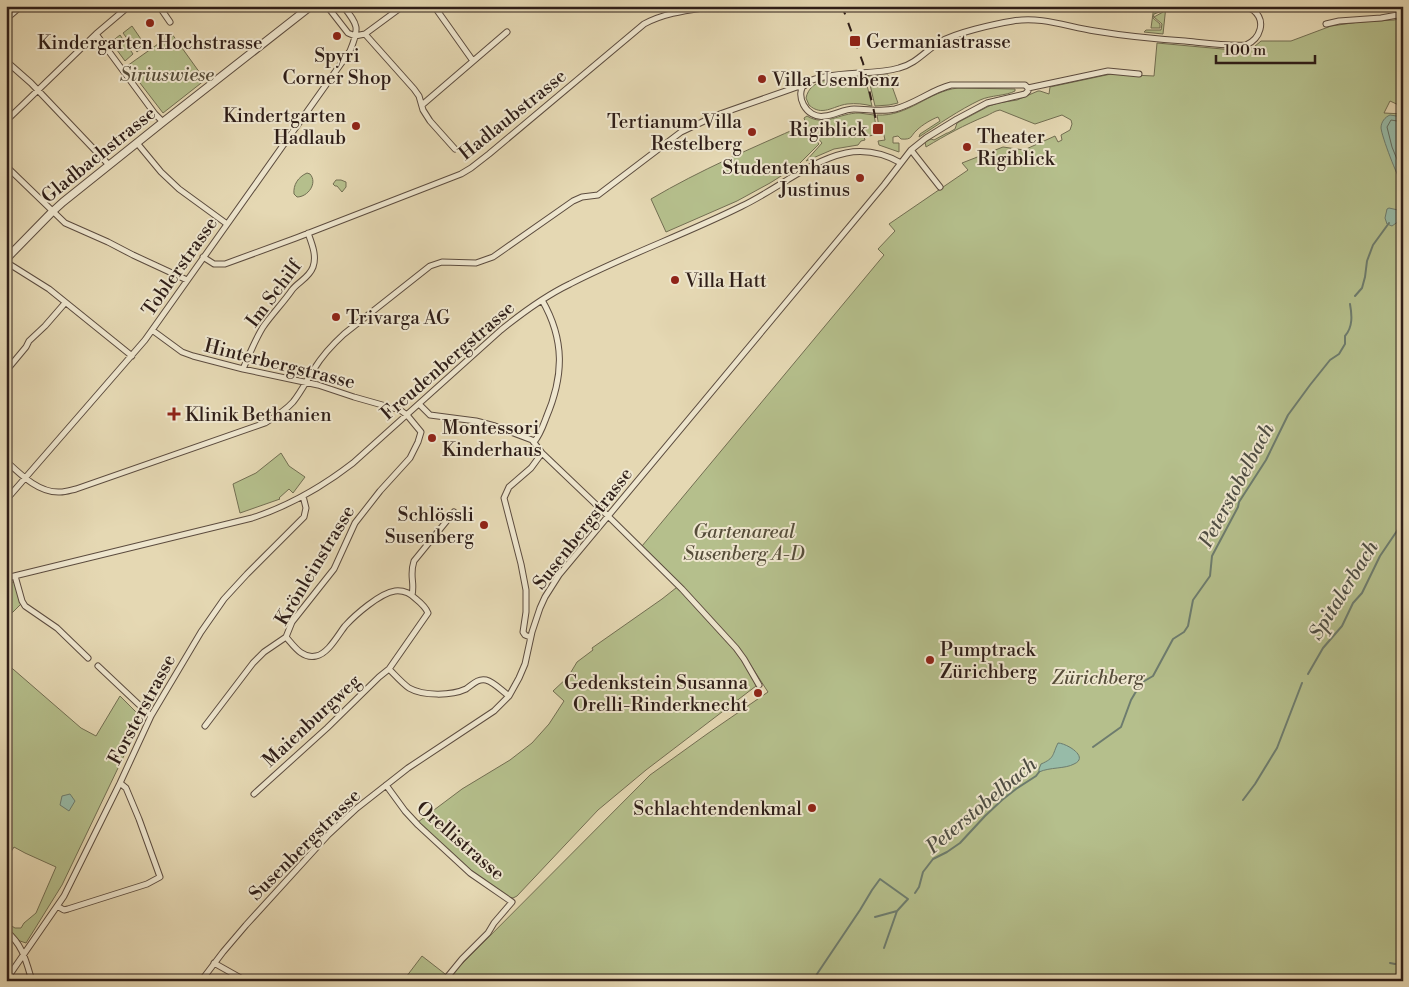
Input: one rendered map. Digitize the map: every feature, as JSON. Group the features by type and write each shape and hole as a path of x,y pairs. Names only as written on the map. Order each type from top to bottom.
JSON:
{"street":[{"path":"6,19 21,6"},
{"path":"6,121 96,34 129,6"},
{"path":"159,6 170,22"},
{"name":"Gladbachstrasse","path":"6,261 52,212 311,6"},
{"path":"327,6 348,33 356,36 366,34 403,6"},
{"path":"343,6 356,24 356,36"},
{"path":"434,6 474,61"},
{"name":"Hadlaubstrasse","path":"203,258 214,264 225,264 461,174 489,154 644,24 669,14 715,6"},
{"path":"6,461 25,478 42,489 62,492 168,458 265,423 286,409 299,394 319,362 344,334 430,266 442,262 476,262 493,257 573,200 598,195 681,132 717,115 804,86 816,79 835,74 883,71 904,67 916,61 946,39 1012,21 1042,21 1094,31 1206,44 1246,45 1256,38 1260,30 1260,22 1252,10 1237,6"},
{"path":"1326,24 1403,14"},
{"path":"422,105 507,32"},
{"path":"96,34 155,114 163,122"},
{"path":"366,34 414,89 430,121 455,150"},
{"name":"Toblerstrasse","path":"6,500 132,356 152,330 350,51 356,36"},
{"path":"6,61 31,83 110,164"},
{"path":"804,86 802,90 804,108 811,114 821,117 853,109 880,111 896,109 909,105 941,88 951,85 1026,85 1028,88 1108,71 1139,74"},
{"path":"901,163 911,150 926,138 978,107 994,100 1025,94 1028,88"},
{"path":"137,143 161,172 179,189 227,224"},
{"path":"911,150 940,187"},
{"name":"Freudenbergstrasse","path":"6,578 252,518 275,510 336,476 500,330 568,284 743,206 827,159 848,153 870,152 888,156 901,163"},
{"name":"Susenbergstrasse","path":"201,981 259,910 318,846 357,808 408,768 494,710 509,696 525,664 530,637 540,608 554,583 901,163"},
{"path":"6,166 65,223 187,280"},
{"name":"Im Schilf","path":"243,369 265,325 292,290 312,270 315,255 308,233"},
{"path":"6,261 49,289 132,356"},
{"path":"534,442 540,434 551,405 560,357 556,329 550,313 542,300"},
{"path":"6,371 30,341 66,303"},
{"name":"Hinterbergstrasse","path":"152,330 182,352 243,369 306,382 395,408 406,415"},
{"path":"419,404 430,415 476,421 526,437 534,442 542,453 682,589 744,659 758,685"},
{"name":"Krönleinstrasse","path":"406,415 421,432 414,450 404,466 380,491 355,523 334,569 292,622 286,637 302,654 311,657 320,655 329,647 347,624 383,595 393,591 408,592 412,595"},
{"path":"530,637 526,636 523,632 526,612 526,590 504,498 509,486 530,468 542,453"},
{"name":"Forsterstrasse","path":"6,980 64,896 151,716 171,680 212,615 247,574 304,517 306,508 303,496"},
{"path":"454,512 414,561 411,577 412,595 427,610 428,615 389,669 404,684 420,692 453,693 463,690 477,681 484,680 490,682 509,696"},
{"path":"15,576 25,606 56,628 88,658"},
{"path":"205,726 252,663 286,637"},
{"path":"98,666 151,716"},
{"name":"Maienburgweg","path":"254,794 389,669"},
{"path":"207,711 213,715"},
{"path":"57,906 64,910 68,909 147,884 160,877 126,788 120,783"},
{"name":"Orellistrasse","path":"386,785 418,825 470,873 512,902 494,923 488,934 462,959 444,981"},
{"path":"6,931 18,942 32,981"},
{"path":"214,963 246,981"}],"green space":[{"path":"1154,6 1162,8 1162,11 1154,14 1153,18 1160,24 1160,28 1151,28"},
{"path":"1163,6 1166,6 1163,34 1144,32 1146,30 1161,30 1162,24 1154,17 1163,12"},
{"name":"Zürichberg","path":"1403,18 1403,107 1390,101 1384,113 1403,114 1403,981 403,981 422,956 449,977 650,775 768,692 748,661 735,650 756,686 646,770 598,810 513,898 508,897 468,869 418,822 462,789 510,760 532,743 549,724 564,701 553,691 568,677 577,662 593,650 592,648 681,584 642,546 884,255 878,249 895,231 889,224 968,170 962,163 1003,147 1024,150 1055,136 1058,142 1062,140 1061,135 1070,130 1072,124 1071,120 1062,115 1035,124 1000,110 948,134 926,147 925,142 948,133 955,129 957,123 989,106 1017,100 1038,91 1049,94 1050,87 1111,74 1154,76 1157,43 1244,51 1254,47 1261,41 1291,41 1331,26"},
{"path":"132,26 145,45 137,52 123,33"},
{"name":"Siriuswiese","path":"172,34 205,80 163,113 127,66"},
{"path":"120,35 133,54 125,61 111,42"},
{"path":"888,75 898,103 875,106 868,76"},
{"path":"846,77 865,77 872,106 847,104 828,110 818,110 809,105 806,98 812,87 828,80"},
{"path":"958,88 1015,89 1015,91 980,100 919,137 920,134 940,121 938,117 922,126 909,138 893,137 893,143 899,143 899,152 879,145 878,141 885,140 882,126 879,127 877,115 899,112 937,94"},
{"path":"859,113 874,115 876,126 873,127 874,135 864,137 865,140 861,141 858,145 834,149 806,161 822,143 806,124 804,118 807,116 826,120"},
{"path":"804,125 819,144 797,166 737,201 666,232 651,199 707,169"},
{"path":"307,173 310,174 313,181 311,189 305,195 297,197 294,194 295,184"},
{"path":"336,180 346,182 346,187 342,192 333,184"},
{"path":"281,453 289,466 305,477 293,493 289,489 280,499 240,513 233,484 256,473"},
{"path":"6,583 15,583 21,604 6,619"},
{"path":"6,663 81,728 96,736 120,696 142,718 62,885 26,943 20,941 7,929 8,926 21,928 36,913 56,867 14,847 6,860"}],"water":[{"path":"1390,115 1403,117 1403,185 1390,157 1381,128 1386,117"},
{"path":"1389,208 1398,210 1401,213 1399,221 1392,226 1387,224 1385,218"},
{"path":"1058,743 1066,745 1075,751 1078,754 1078,761 1070,766 1039,772 1041,764 1051,758"},
{"path":"70,794 75,801 69,811 60,805 62,796"}],"waterway":[{"name":"Peterstobelbach","path":"1355,296 1362,288 1367,261 1373,245 1389,223"},
{"name":"Peterstobelbach","path":"1093,747 1121,727 1131,700 1141,683 1153,676 1173,639 1184,632 1188,626 1193,600 1210,576 1212,556 1239,502 1266,460 1288,415 1330,360 1339,354 1345,344 1345,336 1351,321 1350,304"},
{"name":"Spitalerbach","path":"1308,674 1323,648 1342,626 1353,603 1362,593 1380,556 1403,522"},
{"name":"Spitalerbach","path":"1243,800 1277,748 1302,683"},
{"name":"Peterstobelbach","path":"915,893 919,887 923,872 933,859 960,843 1002,800 1039,772"},
{"name":"Peterstobelbach","path":"814,981 880,879 908,899 897,911 875,917"},
{"path":"884,948 897,911"},
{"path":"1390,963 1395,964"}],"railway":[{"path":"842,6 863,63 878,129"}],"place":[{"name":"Kindergarten Hochstrasse","path":"150,23"},
{"name":"Spyri Corner Shop","path":"337,36"},
{"name":"Germaniastrasse","path":"855,41"},
{"name":"Villa Usenbenz","path":"762,79"},
{"name":"Kindertgarten Hadlaub","path":"356,126"},
{"name":"Rigiblick","path":"878,129"},
{"name":"Tertianum Villa Restelberg","path":"752,132"},
{"name":"Theater Rigiblick","path":"967,147"},
{"name":"Studentenhaus Justinus","path":"860,178"},
{"name":"Villa Hatt","path":"675,280"},
{"name":"Trivarga AG","path":"336,317"},
{"name":"Klinik Bethanien","path":"174,414"},
{"name":"Montessori Kinderhaus","path":"432,438"},
{"name":"Schlössli Susenberg","path":"484,525"},
{"name":"Pumptrack Zürichberg","path":"930,660"},
{"name":"Gedenkstein Susanna Orelli-Rinderknecht","path":"758,693"},
{"name":"Schlachtendenkmal","path":"812,808"}],"park label":[{"name":"Gartenareal Susenberg A-D","path":"744,542"}]}
